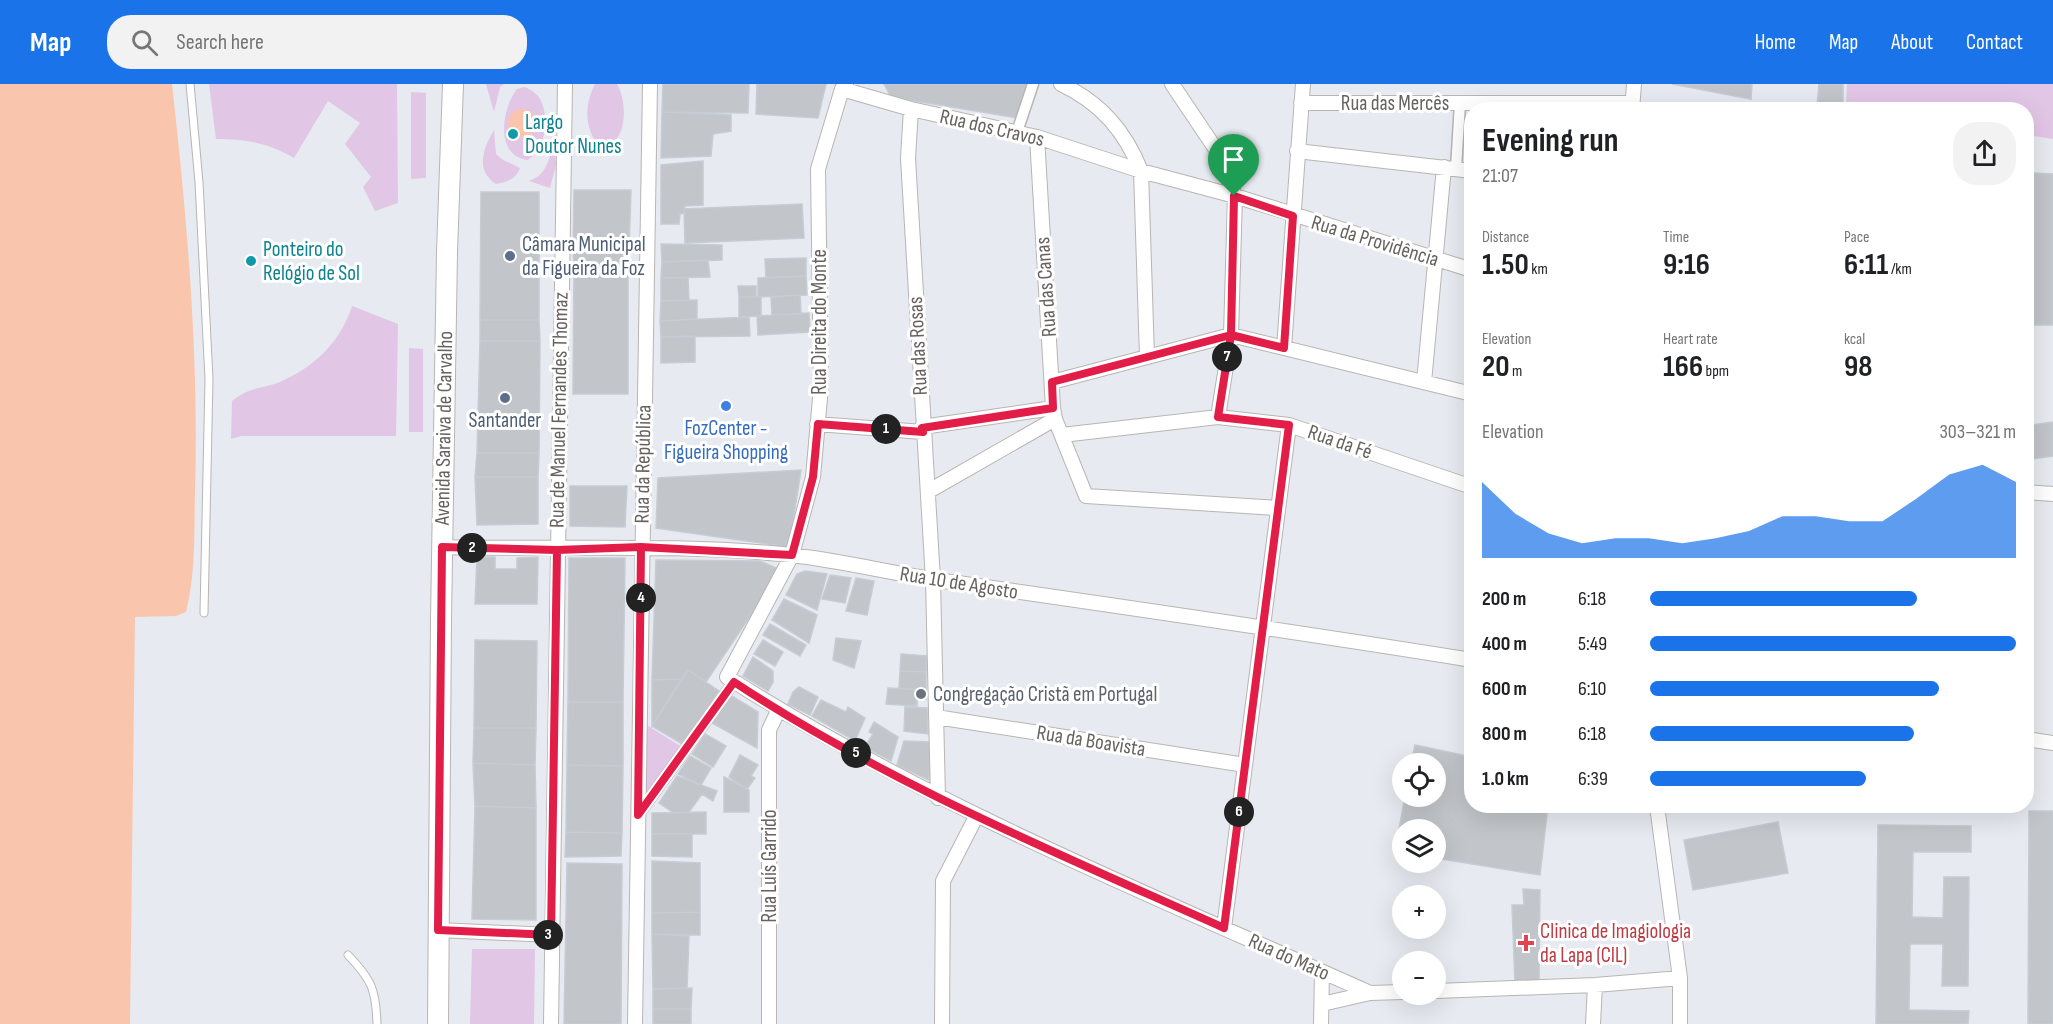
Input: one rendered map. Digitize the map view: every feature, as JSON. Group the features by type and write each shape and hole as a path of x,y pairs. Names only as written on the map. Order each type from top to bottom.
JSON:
{"main road":[{"name":"Avenida Saraiva de Carvalho","path":"438,1024 442,547 453,84"}],"street":[{"name":"Rua de Manuel Fernandes Thomaz","path":"551,1024 565,84"},
{"name":"Rua da República","path":"634,1024 650,84"},
{"path":"1017,132 1033,84"},
{"path":"1061,84 1084,95 1103,112 1131,145 1141,171 1147,357"},
{"path":"1172,84 1219,154 1234,196 1231,335 1218,417"},
{"path":"1284,348 1303,84"},
{"path":"1632,102 1634,84"},
{"name":"Rua dos Cravos","path":"844,86 911,110 1037,137 1141,171"},
{"name":"Rua Direita do Monte","path":"731,680 792,555 813,477 821,387 818,169 826,135 844,86"},
{"name":"Rua das Mercês","path":"1301,103 1464,103"},
{"path":"1424,382 1436,260 1460,103"},
{"name":"Rua das Rosas","path":"911,110 908,158 933,580 938,798"},
{"name":"Rua das Canas","path":"1037,137 1054,414 1086,496 1278,508"},
{"path":"1297,151 1464,170"},
{"name":"Rua da Providência","path":"1141,171 1234,196 1464,268"},
{"path":"1052,382 1231,335 1464,392"},
{"path":"818,424 923,430 1054,414"},
{"path":"928,491 1054,414"},
{"name":"Rua da Fé","path":"1062,435 1218,417 1289,425 1464,484"},
{"path":"1224,928 1289,425"},
{"path":"2034,493 2053,494"},
{"name":"Rua 10 de Agosto","path":"442,547 557,550 641,547 792,555 933,580 1263,626 1464,659"},
{"path":"638,815 731,680"},
{"name":"Rua do Mato","path":"731,680 778,711 976,817 1370,993"},
{"name":"Rua Luís Garrido","path":"769,1024 769,730 778,711"},
{"name":"Rua da Boavista","path":"936,717 1245,765"},
{"path":"2034,741 2053,743"},
{"path":"1658,813 1680,978 1680,1024"},
{"path":"942,1024 943,882 976,817"},
{"path":"438,930 551,935"},
{"path":"1322,972 1322,1024"},
{"path":"1446,991 1595,985 1680,978"},
{"path":"1593,1024 1595,985"},
{"path":"1322,1004 1370,993 1392,992"}],"lane":[{"path":"190,84 199,182 209,379 204,613"},
{"path":"348,955 367,974 376,993 378,1024"}],"shaded area":[{"path":"0,84 172,84 187,235 193,337 196,439 194,551 186,612 176,616 135,617 130,1024 0,1024"},
{"path":"209,84 397,84 398,203 375,211 363,187 371,177 345,144 360,123 328,101 294,158 256,143 216,139"},
{"path":"486,84 504,84 500,87 494,112"},
{"path":"595,84 617,84 621,92 624,112 621,132 616,140 600,147 591,133 587,117 589,100"},
{"path":"1847,84 2053,84 2053,139 2034,136 2034,102 1846,102"},
{"path":"524,87 539,97 545,114 540,150 528,160 517,157 510,150 504,130 512,97 517,89"},
{"path":"411,92 426,93 426,178 411,179"},
{"path":"522,109 532,113 536,123 532,133 522,137 512,133 508,123 512,113"},
{"path":"494,130 496,154 520,168 511,179 496,184 489,178 483,166 484,152"},
{"path":"554,144 556,165 550,188 529,181 543,171"},
{"path":"352,306 398,324 396,436 241,436 231,439 232,401 246,392 277,383 307,367 334,340"},
{"path":"409,348 423,349 423,432 409,432"},
{"path":"645,724 685,749 638,815"},
{"path":"472,949 535,949 534,1024 470,1024"}],"building":[{"path":"663,84 749,84 748,113 662,112"},
{"path":"757,84 826,84 818,118 756,114"},
{"path":"884,84 1026,84 1018,118 891,97"},
{"path":"1672,84 1752,84 1751,99"},
{"path":"1819,84 1843,84 1843,102 1817,102"},
{"path":"662,112 731,115 731,131 713,134 711,156 661,158"},
{"path":"703,161 703,205 685,206 684,213 680,214 679,224 661,224 661,165"},
{"path":"2034,173 2053,174 2053,325 2034,325"},
{"path":"574,190 631,190 629,249 573,249"},
{"name":"Câmara Municipal da Figueira da Foz","path":"481,192 539,192 539,320 480,320"},
{"path":"802,204 804,238 685,243 684,209"},
{"path":"661,244 722,245 722,260 662,262"},
{"path":"573,249 629,249 628,270 574,268"},
{"path":"806,258 806,276 766,278 765,259"},
{"path":"708,260 710,277 661,278 662,262"},
{"path":"574,268 628,270 628,394 573,394"},
{"path":"806,276 807,295 758,297 758,278"},
{"path":"661,278 688,278 689,300 661,301"},
{"path":"738,286 756,286 756,297 739,297"},
{"path":"800,295 801,314 772,315 771,297"},
{"path":"739,297 761,297 761,316 739,317"},
{"path":"697,300 697,319 660,321 661,301"},
{"path":"809,313 810,332 758,335 757,316"},
{"path":"749,317 750,336 661,337 660,321"},
{"path":"480,320 539,320 540,341 480,341"},
{"path":"695,336 695,362 661,363 661,337"},
{"path":"480,341 540,341 539,453 477,453"},
{"path":"2053,422 2053,456 2034,459 2034,425"},
{"path":"477,453 539,453 538,477 475,477"},
{"path":"801,470 789,547 656,528 658,478"},
{"path":"475,477 538,477 538,524 477,525"},
{"path":"570,486 627,486 625,527 570,526"},
{"path":"477,557 495,557 495,569 517,569 517,558 538,557 537,604 475,604"},
{"path":"569,558 625,558 623,702 568,702"},
{"path":"656,560 760,561 781,570 706,682 688,670 682,679 652,680"},
{"path":"805,571 827,574 817,610 786,595 797,574"},
{"path":"830,575 851,578 845,603 822,599"},
{"path":"856,578 874,581 867,615 846,611"},
{"path":"784,599 817,615 809,643 772,620"},
{"path":"770,624 806,645 800,656 763,635"},
{"path":"836,638 861,641 854,668 833,660"},
{"path":"475,640 537,641 536,728 474,728"},
{"path":"763,640 783,652 775,666 754,654"},
{"path":"901,654 927,656 926,672 900,671"},
{"path":"753,657 773,671 773,682 768,691 743,676"},
{"path":"688,670 719,691 684,745 652,726"},
{"path":"900,671 926,672 926,690 899,689"},
{"path":"682,679 652,726 652,680"},
{"path":"799,687 818,697 810,715 788,704 793,692"},
{"path":"888,688 926,690 926,699 917,699 917,706 886,704"},
{"path":"730,695 758,712 757,748 712,723"},
{"path":"821,700 846,712 848,707 865,718 855,741 812,716"},
{"path":"568,702 623,702 623,766 567,765"},
{"path":"905,707 927,708 928,734 904,731"},
{"path":"874,722 898,737 891,761 865,747 873,734 869,732"},
{"path":"474,728 536,728 535,765 473,763"},
{"path":"705,734 726,746 713,767 692,754"},
{"path":"904,741 930,742 929,780 897,765"},
{"path":"1415,745 1464,755 1464,813 1547,813 1540,875 1446,860 1446,819 1401,819 1403,807 1446,807 1446,753 1413,753"},
{"path":"740,755 758,765 751,776 755,778 747,789 729,777"},
{"path":"690,756 711,768 701,785 678,774"},
{"path":"473,763 535,765 536,808 475,806"},
{"path":"567,765 623,766 622,833 566,832"},
{"path":"677,776 717,791 713,801 702,794 689,812 674,813 659,803"},
{"path":"724,777 749,790 749,812 724,812"},
{"path":"475,806 536,808 536,920 472,919"},
{"path":"2053,811 2053,1024 2028,1024 2029,813"},
{"path":"706,812 706,834 652,834 652,813"},
{"path":"1778,822 1788,873 1693,890 1684,840"},
{"path":"1878,825 1971,826 1971,852 1913,852 1912,917 1943,918 1944,877 1969,877 1968,986 1942,986 1943,944 1910,944 1909,1010 1969,1011 1968,1024 1876,1024"},
{"path":"566,832 622,833 621,856 565,857"},
{"path":"652,834 692,834 692,857 652,856"},
{"path":"652,861 700,863 700,912 652,913"},
{"path":"567,863 622,864 621,1024 564,1024"},
{"name":"Clinica de Imagiologia da Lapa (CIL)","path":"1523,889 1540,890 1539,982 1515,983 1512,905 1524,905"},
{"path":"700,912 700,935 652,934 652,913"},
{"path":"652,934 689,936 687,988 653,989"},
{"path":"692,988 691,1009 653,1009 653,989"},
{"path":"653,1009 691,1009 691,1024 653,1024"}],"place":[{"name":"Largo Doutor Nunes","path":"513,134"},
{"name":"Câmara Municipal da Figueira da Foz","path":"510,256"},
{"name":"Ponteiro do Relógio de Sol","path":"251,261"},
{"name":"Santander","path":"505,398"},
{"name":"FozCenter - Figueira Shopping","path":"726,406"},
{"name":"Congregação Cristã em Portugal","path":"921,694"},
{"name":"Clinica de Imagiologia da Lapa (CIL)","path":"1526,943"}],"route":[{"path":"1234,196 1231,335 1052,382 1053,408 922,428 923,432 818,424 813,477 792,555 641,547 557,550 442,547 438,930 551,935 557,550 641,547 638,815 734,682 778,711 938,798 1224,928 1289,425 1218,417 1231,335 1284,348 1293,216 1234,196"}]}
